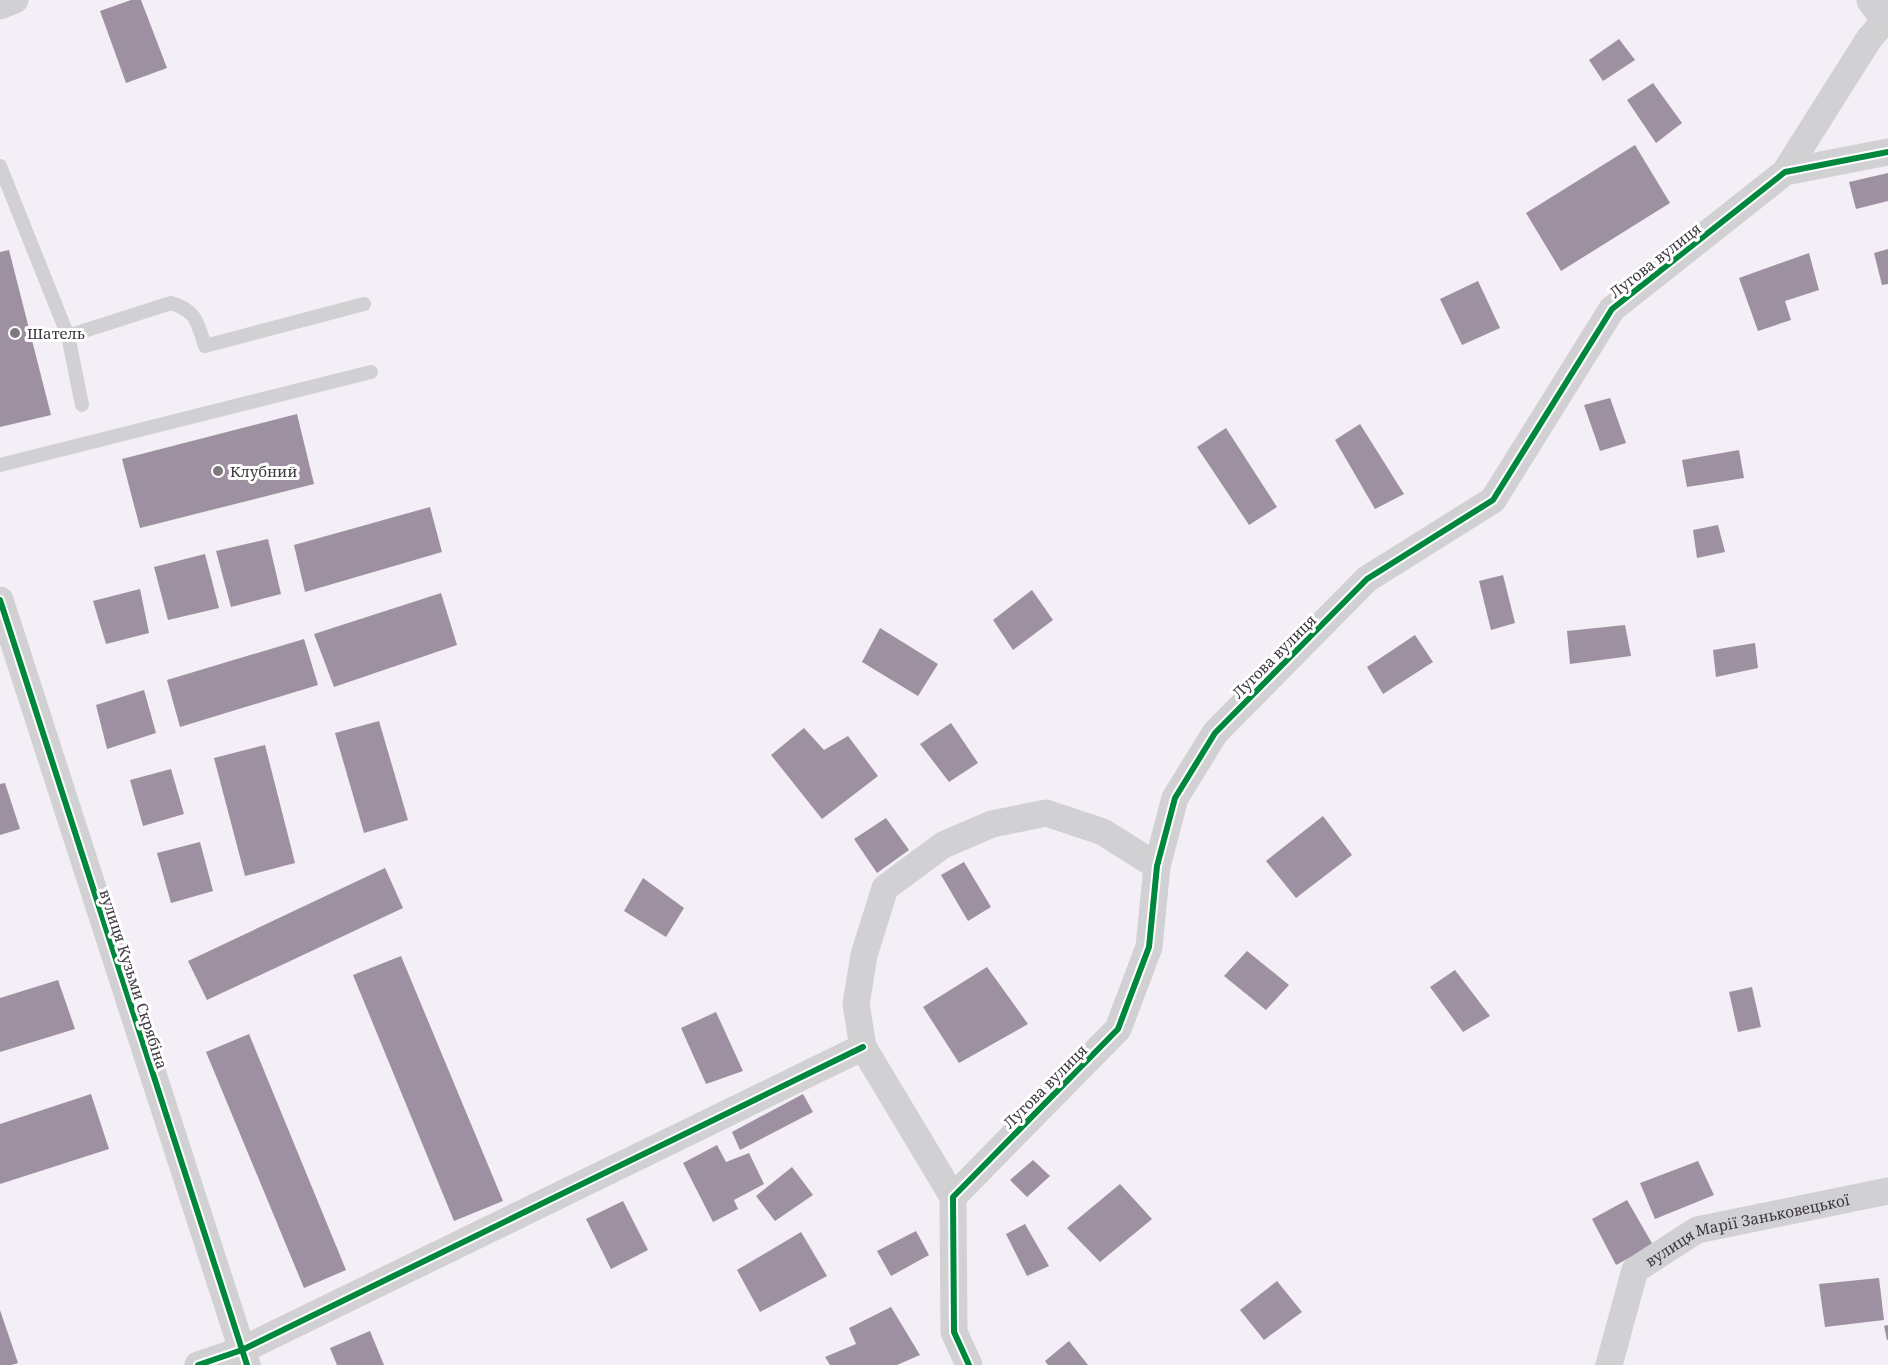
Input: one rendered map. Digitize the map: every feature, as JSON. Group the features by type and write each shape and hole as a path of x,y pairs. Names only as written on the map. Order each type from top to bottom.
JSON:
{"street":[{"path":"0,6 15,0"},
{"path":"1785,172 1869,39 1883,12"},
{"name":"Лугова вулиця","path":"953,1197 1118,1029 1149,947 1157,866 1175,798 1215,733 1367,579 1493,500 1612,309 1785,172 1888,152"},
{"name":"вулиця Кузьми Скрябіна","path":"0,600 245,1358"},
{"path":"969,1365 954,1332 953,1197 863,1047 856,1004 864,954 885,888 943,845 992,824 1046,813 1102,832 1157,866"},
{"path":"198,1365 245,1358 863,1047"},
{"name":"вулиця Марії Заньковецької","path":"1610,1365 1635,1270 1697,1230 1888,1191"}],"lane":[{"path":"0,166 68,336 82,405"},
{"path":"68,336 171,303 185,308 196,318 205,346 364,304"},
{"path":"0,465 371,372"}],"building":[{"path":"131,0 141,0 167,68 126,83 100,11"},
{"path":"1619,39 1635,60 1603,81 1589,60"},
{"path":"1653,83 1682,123 1656,143 1627,100"},
{"path":"1635,145 1670,203 1561,271 1526,213"},
{"path":"1888,173 1888,201 1856,209 1849,182"},
{"path":"1888,249 1888,284 1882,285 1874,253"},
{"name":"Шатель","path":"9,250 51,415 0,427 0,252"},
{"path":"1809,253 1819,290 1785,301 1791,320 1758,331 1739,278"},
{"path":"1478,281 1500,328 1462,345 1440,299"},
{"path":"1610,398 1626,443 1600,451 1584,405"},
{"name":"Клубний","path":"297,414 314,484 140,528 122,459"},
{"path":"1360,424 1404,494 1375,509 1335,440"},
{"path":"1226,428 1277,507 1249,525 1197,447"},
{"path":"1739,450 1744,478 1687,487 1682,460"},
{"path":"430,507 442,552 305,592 294,545"},
{"path":"1718,525 1725,552 1697,558 1693,530"},
{"path":"268,539 281,594 231,607 216,551"},
{"path":"205,554 219,608 168,620 154,567"},
{"path":"1503,575 1515,623 1491,630 1479,581"},
{"path":"140,589 149,633 106,644 93,601"},
{"path":"1032,590 1053,620 1013,650 993,620"},
{"path":"441,593 457,645 334,687 314,634"},
{"path":"1625,625 1631,656 1570,664 1567,631"},
{"path":"880,628 938,664 918,696 862,662"},
{"path":"1415,635 1433,662 1383,694 1367,667"},
{"path":"304,639 318,685 180,727 167,680"},
{"path":"1755,643 1758,668 1716,677 1713,650"},
{"path":"144,690 156,733 107,749 96,705"},
{"path":"379,721 408,820 364,833 335,733"},
{"path":"951,723 978,763 949,782 920,744"},
{"path":"804,728 824,750 848,736 878,776 822,819 771,755"},
{"path":"265,745 295,863 245,876 214,758"},
{"path":"171,769 184,814 143,826 130,780"},
{"path":"5,783 20,829 0,835 0,784"},
{"path":"1323,816 1352,855 1296,898 1266,861"},
{"path":"886,818 909,850 877,873 854,839"},
{"path":"200,842 213,891 171,903 157,853"},
{"path":"964,862 991,907 968,921 941,875"},
{"path":"385,868 403,908 207,1000 188,961"},
{"path":"643,878 684,908 666,937 624,911"},
{"path":"1247,951 1289,985 1266,1010 1224,976"},
{"path":"401,956 503,1201 454,1221 353,975"},
{"path":"987,967 1028,1024 959,1063 923,1007"},
{"path":"1455,970 1490,1016 1463,1032 1430,987"},
{"path":"58,980 75,1029 0,1052 0,998"},
{"path":"1752,987 1761,1027 1738,1032 1729,992"},
{"path":"716,1012 743,1071 706,1084 681,1028"},
{"path":"249,1034 346,1270 304,1288 206,1052"},
{"path":"91,1094 109,1149 0,1184 0,1124"},
{"path":"803,1094 813,1112 740,1150 732,1132"},
{"path":"717,1145 726,1162 749,1153 764,1184 734,1200 738,1209 713,1222 683,1163"},
{"path":"1033,1160 1050,1176 1027,1197 1010,1180"},
{"path":"1698,1161 1714,1195 1655,1219 1640,1183"},
{"path":"792,1167 813,1195 775,1221 756,1196"},
{"path":"1120,1184 1152,1219 1100,1262 1067,1228"},
{"path":"1627,1200 1653,1245 1616,1265 1592,1219"},
{"path":"623,1201 648,1250 611,1269 586,1219"},
{"path":"1025,1224 1049,1266 1027,1276 1006,1234"},
{"path":"916,1231 929,1255 891,1276 877,1251"},
{"path":"801,1232 827,1276 760,1312 737,1270"},
{"path":"1879,1278 1884,1320 1825,1327 1819,1284"},
{"path":"1277,1281 1302,1312 1264,1340 1240,1310"},
{"path":"891,1307 920,1355 897,1365 830,1365 825,1357 856,1344 849,1328"},
{"path":"0,1310 18,1363 11,1365 0,1365"},
{"path":"1888,1325 1888,1340 1887,1340 1884,1326"},
{"path":"370,1331 384,1365 337,1365 330,1348"},
{"path":"1069,1341 1088,1365 1048,1365 1045,1361"}],"cycle path":[{"path":"969,1365 954,1332 953,1197 1118,1029 1149,947 1157,866 1175,798 1215,733 1367,579 1493,500 1612,309 1785,172 1888,152"},
{"path":"0,600 247,1365"},
{"path":"198,1365 242,1350 863,1047"}],"place":[{"name":"Шатель","path":"15,333"},
{"name":"Клубний","path":"218,471"}]}
